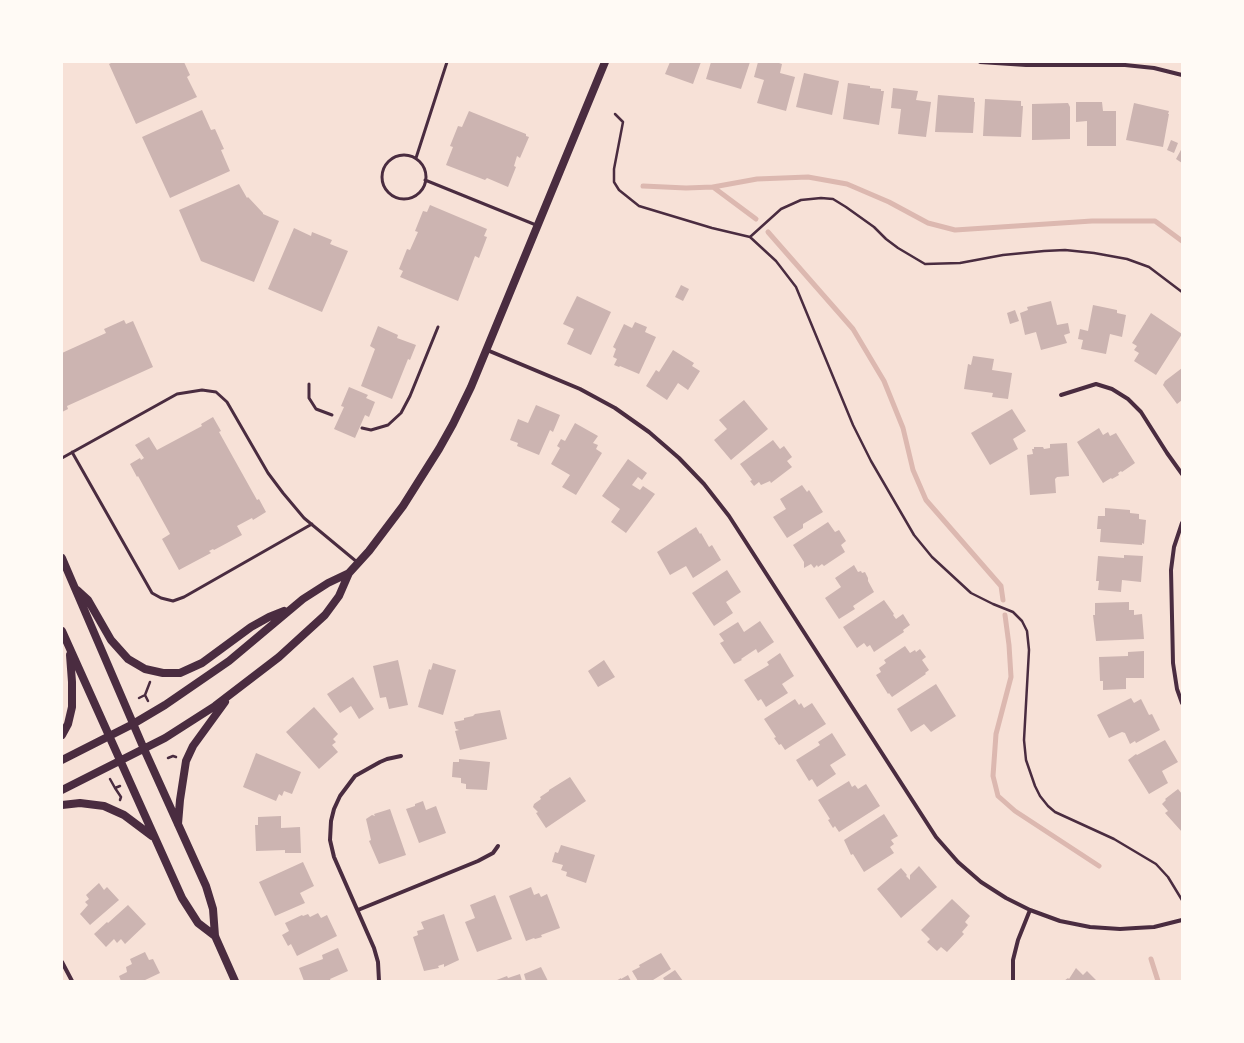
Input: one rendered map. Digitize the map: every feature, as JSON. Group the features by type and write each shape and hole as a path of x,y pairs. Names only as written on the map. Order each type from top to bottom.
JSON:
{"main road":[{"path":"62,790 120,762 191,722 231,695 279,657 325,615 338,596 349,573 402,506 439,449 472,387 605,62"},
{"path":"62,558 133,724 206,886 213,910 215,936 235,981"},
{"path":"62,760 133,724 178,696 229,661 290,609 316,590 349,573"},
{"path":"75,588 88,600 111,640 128,659 145,669 163,673 180,673 202,664 251,627 290,609"},
{"path":"62,631 108,736 186,906 198,923 215,936"},
{"path":"62,735 68,724 72,707 70,648"},
{"path":"178,824 186,762 193,746 231,695"},
{"path":"62,805 80,803 104,806 124,815 154,838"}],"street":[{"path":"980,62 1026,65 1125,65 1154,68 1182,75"},
{"path":"487,350 580,389 615,408 649,432 679,458 704,484 729,516 936,837 958,862 981,882 1006,898 1030,910 1060,921 1120,929 1148,927 1182,920"},
{"path":"1061,395 1096,384 1112,389 1128,399 1141,412 1167,454 1182,474"},
{"path":"1182,523 1174,547 1171,570 1173,663 1177,689 1182,703"},
{"path":"379,981 378,962 374,948 334,857 330,833 334,809 345,788 356,776 380,762 401,756"},
{"path":"358,910 478,861 493,853 498,846"},
{"path":"1013,981 1013,960 1018,940 1030,910"},
{"path":"62,962 72,981"}],"lane":[{"path":"416,158 447,62"},
{"path":"401,155 416,158 424,168 425,180 423,187 412,197 397,198 386,189 382,182 384,168 394,157 401,155"},
{"path":"425,180 537,226"},
{"path":"362,428 371,430 388,425 400,413 410,396 438,327"},
{"path":"309,384 309,398 316,409 332,415"},
{"path":"62,458 177,394 202,390 216,392 227,402 268,473 304,518 358,563"},
{"path":"72,452 152,593 161,598 173,601 184,597 312,524"}],"path":[{"path":"615,114 623,122 614,169 614,182 619,190 639,206 712,228 750,237 776,261 796,287 856,431 914,536 932,557 971,593 1013,612 1022,621 1027,631 1029,650 1024,740 1026,760 1040,796 1055,812 1114,839 1156,864 1168,877 1182,900"},
{"path":"750,237 781,209 801,200 821,198 833,199 874,227 898,248 925,264 960,263 1003,255 1044,250 1065,250 1094,253 1127,259 1149,267 1182,292"},
{"path":"149,702 146,695 152,678"},
{"path":"139,698 146,695"},
{"path":"171,752 173,756"},
{"path":"110,779 116,788"}],"building":[{"path":"113,62 184,62 190,75 187,77 197,97 136,124 109,64"},
{"path":"670,62 701,62 693,84 665,74"},
{"path":"711,62 750,62 741,89 706,79"},
{"path":"758,62 776,62 782,64 780,73 795,77 786,111 757,103 764,80 754,77"},
{"path":"804,73 839,81 832,115 796,107"},
{"path":"848,83 870,86 870,88 881,89 881,91 884,91 879,125 843,119"},
{"path":"893,88 918,91 916,100 931,102 926,137 898,134 901,109 891,108"},
{"path":"938,95 974,98 973,133 935,132"},
{"path":"985,99 1021,101 1021,106 1023,106 1021,137 983,136"},
{"path":"1076,102 1102,102 1103,111 1116,111 1116,146 1087,146 1087,121 1076,122"},
{"path":"1068,103 1070,107 1070,139 1032,140 1032,104"},
{"path":"1134,103 1169,111 1163,147 1126,140"},
{"path":"202,110 211,130 215,129 224,149 221,150 230,171 170,198 142,137"},
{"path":"469,111 526,134 526,136 529,137 520,158 517,156 514,166 516,167 508,187 487,178 485,180 446,165 453,147 450,146 458,126 462,127"},
{"path":"1171,140 1178,143 1174,153 1167,150"},
{"path":"1182,148 1182,163 1176,159"},
{"path":"239,184 247,198 248,197 263,214 279,221 254,282 201,261 179,210"},
{"path":"430,205 487,229 484,236 487,237 479,258 475,256 458,301 400,277 403,271 399,269 407,249 410,250 418,232 415,231 423,211 427,212"},
{"path":"294,228 311,236 312,232 332,240 330,244 348,251 322,312 268,289"},
{"path":"681,285 689,289 683,301 675,297"},
{"path":"577,296 611,312 591,355 567,344 574,329 563,324"},
{"path":"1051,301 1057,325 1068,323 1070,333 1064,335 1067,343 1041,350 1036,332 1025,335 1020,313 1028,310 1027,307"},
{"path":"1093,305 1117,310 1117,313 1126,315 1122,337 1110,334 1106,354 1081,349 1083,340 1078,339 1080,329 1088,331"},
{"path":"1015,310 1019,321 1010,324 1007,313"},
{"path":"1151,313 1182,334 1156,375 1134,361 1139,353 1134,350 1137,346 1132,343"},
{"path":"124,320 126,324 133,321 153,367 67,406 68,409 62,412 62,353 106,333 104,329"},
{"path":"635,322 647,327 645,332 656,337 639,374 614,365 617,359 613,357 616,349 613,347 624,324 632,328"},
{"path":"378,326 398,335 397,338 416,345 410,360 408,359 392,399 361,386 375,349 370,346"},
{"path":"673,350 694,363 692,366 700,371 688,390 678,383 667,400 646,386 656,370 659,372"},
{"path":"973,356 994,359 992,370 1012,373 1008,399 992,397 993,393 964,389 968,364 971,365"},
{"path":"1182,368 1182,400 1177,404 1163,385 1165,381"},
{"path":"349,387 368,395 366,398 375,402 369,417 365,415 355,438 334,429 344,407 341,406"},
{"path":"744,400 768,429 731,460 714,440 727,429 719,420"},
{"path":"536,405 560,415 553,432 550,430 539,455 517,446 518,443 510,440 518,419 528,423"},
{"path":"1012,409 1026,431 1013,439 1018,449 990,465 971,433"},
{"path":"213,417 221,431 219,432 257,500 259,499 266,512 253,520 252,518 237,526 242,535 214,550 209,551 211,553 179,570 162,539 170,534 130,464 140,458 141,460 144,458 135,445 149,437 157,450 202,426 201,424"},
{"path":"575,423 598,436 593,443 598,445 596,449 602,453 576,495 562,487 570,475 551,464 560,448 557,446 561,439 565,441"},
{"path":"1099,428 1103,435 1108,432 1110,436 1116,433 1135,463 1118,473 1119,475 1103,483 1077,442"},
{"path":"773,440 780,449 784,446 792,457 787,461 792,467 771,483 770,481 761,485 759,482 754,486 750,481 752,480 740,464"},
{"path":"1067,443 1069,476 1057,477 1055,479 1056,493 1030,495 1027,455 1033,454 1032,449 1034,449 1034,447 1043,447 1044,449 1050,448 1050,444"},
{"path":"628,459 647,473 642,480 638,477 632,485 640,490 643,486 655,494 626,533 611,522 620,509 602,496"},
{"path":"802,485 807,492 809,490 823,512 803,524 803,528 787,538 773,517 786,509 780,499"},
{"path":"1105,508 1130,510 1130,513 1139,514 1139,519 1146,520 1144,544 1100,542 1101,529 1097,529 1098,516 1105,516"},
{"path":"828,522 835,532 839,530 846,541 841,545 845,552 824,566 822,564 818,567 817,565 814,568 811,564 804,568 804,562 793,545"},
{"path":"696,527 709,547 712,545 721,560 693,578 686,566 670,575 657,552"},
{"path":"1124,555 1143,556 1141,582 1122,580 1121,592 1098,590 1099,581 1096,581 1098,556 1124,558"},
{"path":"854,565 858,572 865,572 874,592 853,606 855,609 839,619 825,598 841,587 835,578"},
{"path":"727,570 741,592 726,602 733,613 714,626 692,593"},
{"path":"884,600 896,619 903,614 910,625 903,630 904,632 874,652 870,645 867,647 864,643 857,648 843,627"},
{"path":"1129,602 1129,610 1134,610 1134,615 1142,614 1144,639 1096,641 1093,615 1095,615 1095,603"},
{"path":"760,621 774,642 758,653 756,649 741,659 742,660 734,664 720,643 724,641 719,634 738,622 744,632"},
{"path":"905,646 910,653 915,650 916,652 920,649 926,657 922,660 929,670 925,673 926,674 892,697 889,693 888,694 876,675 881,672 879,668 886,663 884,660"},
{"path":"1144,651 1144,678 1126,678 1126,689 1103,690 1103,681 1100,681 1099,657 1128,656 1128,652"},
{"path":"780,653 794,676 782,684 788,693 766,707 761,699 758,701 744,680 769,665 767,662"},
{"path":"398,660 408,705 389,709 386,697 380,698 373,666"},
{"path":"604,660 615,677 598,687 588,671"},
{"path":"433,663 456,670 443,715 418,707 429,669 431,670"},
{"path":"353,677 374,709 359,719 351,706 340,713 327,694"},
{"path":"936,684 956,716 931,732 924,724 911,732 897,709"},
{"path":"1131,698 1134,703 1141,699 1149,715 1152,714 1160,730 1136,743 1135,741 1130,744 1125,733 1122,732 1109,738 1097,715"},
{"path":"795,699 799,705 801,703 804,708 812,703 826,724 785,750 774,738 776,737 764,719"},
{"path":"314,707 338,734 333,739 336,742 332,745 338,752 319,769 286,732"},
{"path":"500,710 507,739 460,750 455,731 459,730 456,729 454,722 464,720 464,718 475,714"},
{"path":"832,733 846,755 830,765 836,774 817,787 812,779 809,781 796,760 820,745 818,742"},
{"path":"1165,740 1178,762 1162,771 1168,783 1149,794 1128,760 1136,754 1137,755"},
{"path":"256,753 301,772 292,794 284,791 282,796 279,794 276,801 243,787"},
{"path":"459,759 490,762 487,790 466,789 466,784 461,783 461,778 452,777 453,762 459,762"},
{"path":"570,777 586,801 546,828 536,813 538,812 533,807 534,804 549,790"},
{"path":"849,781 852,787 855,785 858,789 866,784 880,806 839,832 835,826 833,828 828,820 830,819 818,800"},
{"path":"1178,789 1182,794 1182,832 1165,813 1168,811 1162,804 1166,800 1165,799"},
{"path":"423,801 426,810 436,806 446,833 419,843 406,809"},
{"path":"390,809 406,855 379,864 369,841 371,840 366,819 372,815 375,816 374,814"},
{"path":"884,814 898,836 891,840 894,844 890,847 894,853 864,872 853,854 851,855 844,840"},
{"path":"281,816 281,828 300,827 301,853 285,853 285,850 256,851 255,825 258,825 258,817"},
{"path":"561,845 595,855 586,883 566,876 567,872 561,870 563,865 552,862 555,852 558,853"},
{"path":"303,862 314,886 300,893 305,903 275,916 259,882"},
{"path":"919,866 937,887 901,918 877,889 901,868 910,880 910,875"},
{"path":"99,883 104,890 107,887 119,900 90,925 80,914 88,905 85,902 89,899 86,895"},
{"path":"531,887 534,895 539,893 541,897 547,894 560,928 541,935 542,937 526,941 509,896"},
{"path":"495,895 512,939 477,952 465,922 475,918 470,905"},
{"path":"952,899 970,916 965,922 968,925 962,932 964,934 947,952 941,947 937,951 927,942 930,939 921,930"},
{"path":"128,905 146,924 125,944 121,939 117,943 114,939 106,947 94,934"},
{"path":"318,913 321,918 327,915 337,936 297,956 291,944 288,946 282,935 289,931 285,923 302,915 308,914 310,917"},
{"path":"444,914 459,960 444,967 444,964 438,966 439,968 424,971 413,937 418,935 417,931 424,929 421,922"},
{"path":"338,948 348,971 330,979 331,981 304,981 299,968 323,959 322,955"},
{"path":"145,952 149,960 153,959 160,973 143,981 121,981 119,976 127,972 126,967 132,964 130,959"},
{"path":"661,953 671,969 653,980 654,981 638,981 632,971 640,967 639,965"},
{"path":"541,967 548,981 526,981 524,974"},
{"path":"1076,968 1083,975 1087,971 1097,981 1064,981 1068,978 1069,979"},
{"path":"675,970 683,981 665,981 663,978"},
{"path":"520,974 522,981 494,981 507,976 508,978"},
{"path":"628,975 631,981 616,981 621,979"}],"waterway":[{"path":"713,187 757,179 808,177 847,184 889,202 928,223 955,230 1092,221 1155,221 1182,241"},
{"path":"643,186 686,188 713,187 756,219"},
{"path":"768,232 853,329 884,381 903,428 913,470 926,500 1001,586 1003,600"},
{"path":"1005,615 1011,677 996,734 993,776 998,796 1015,811 1099,866"},
{"path":"1151,959 1158,981"}]}
